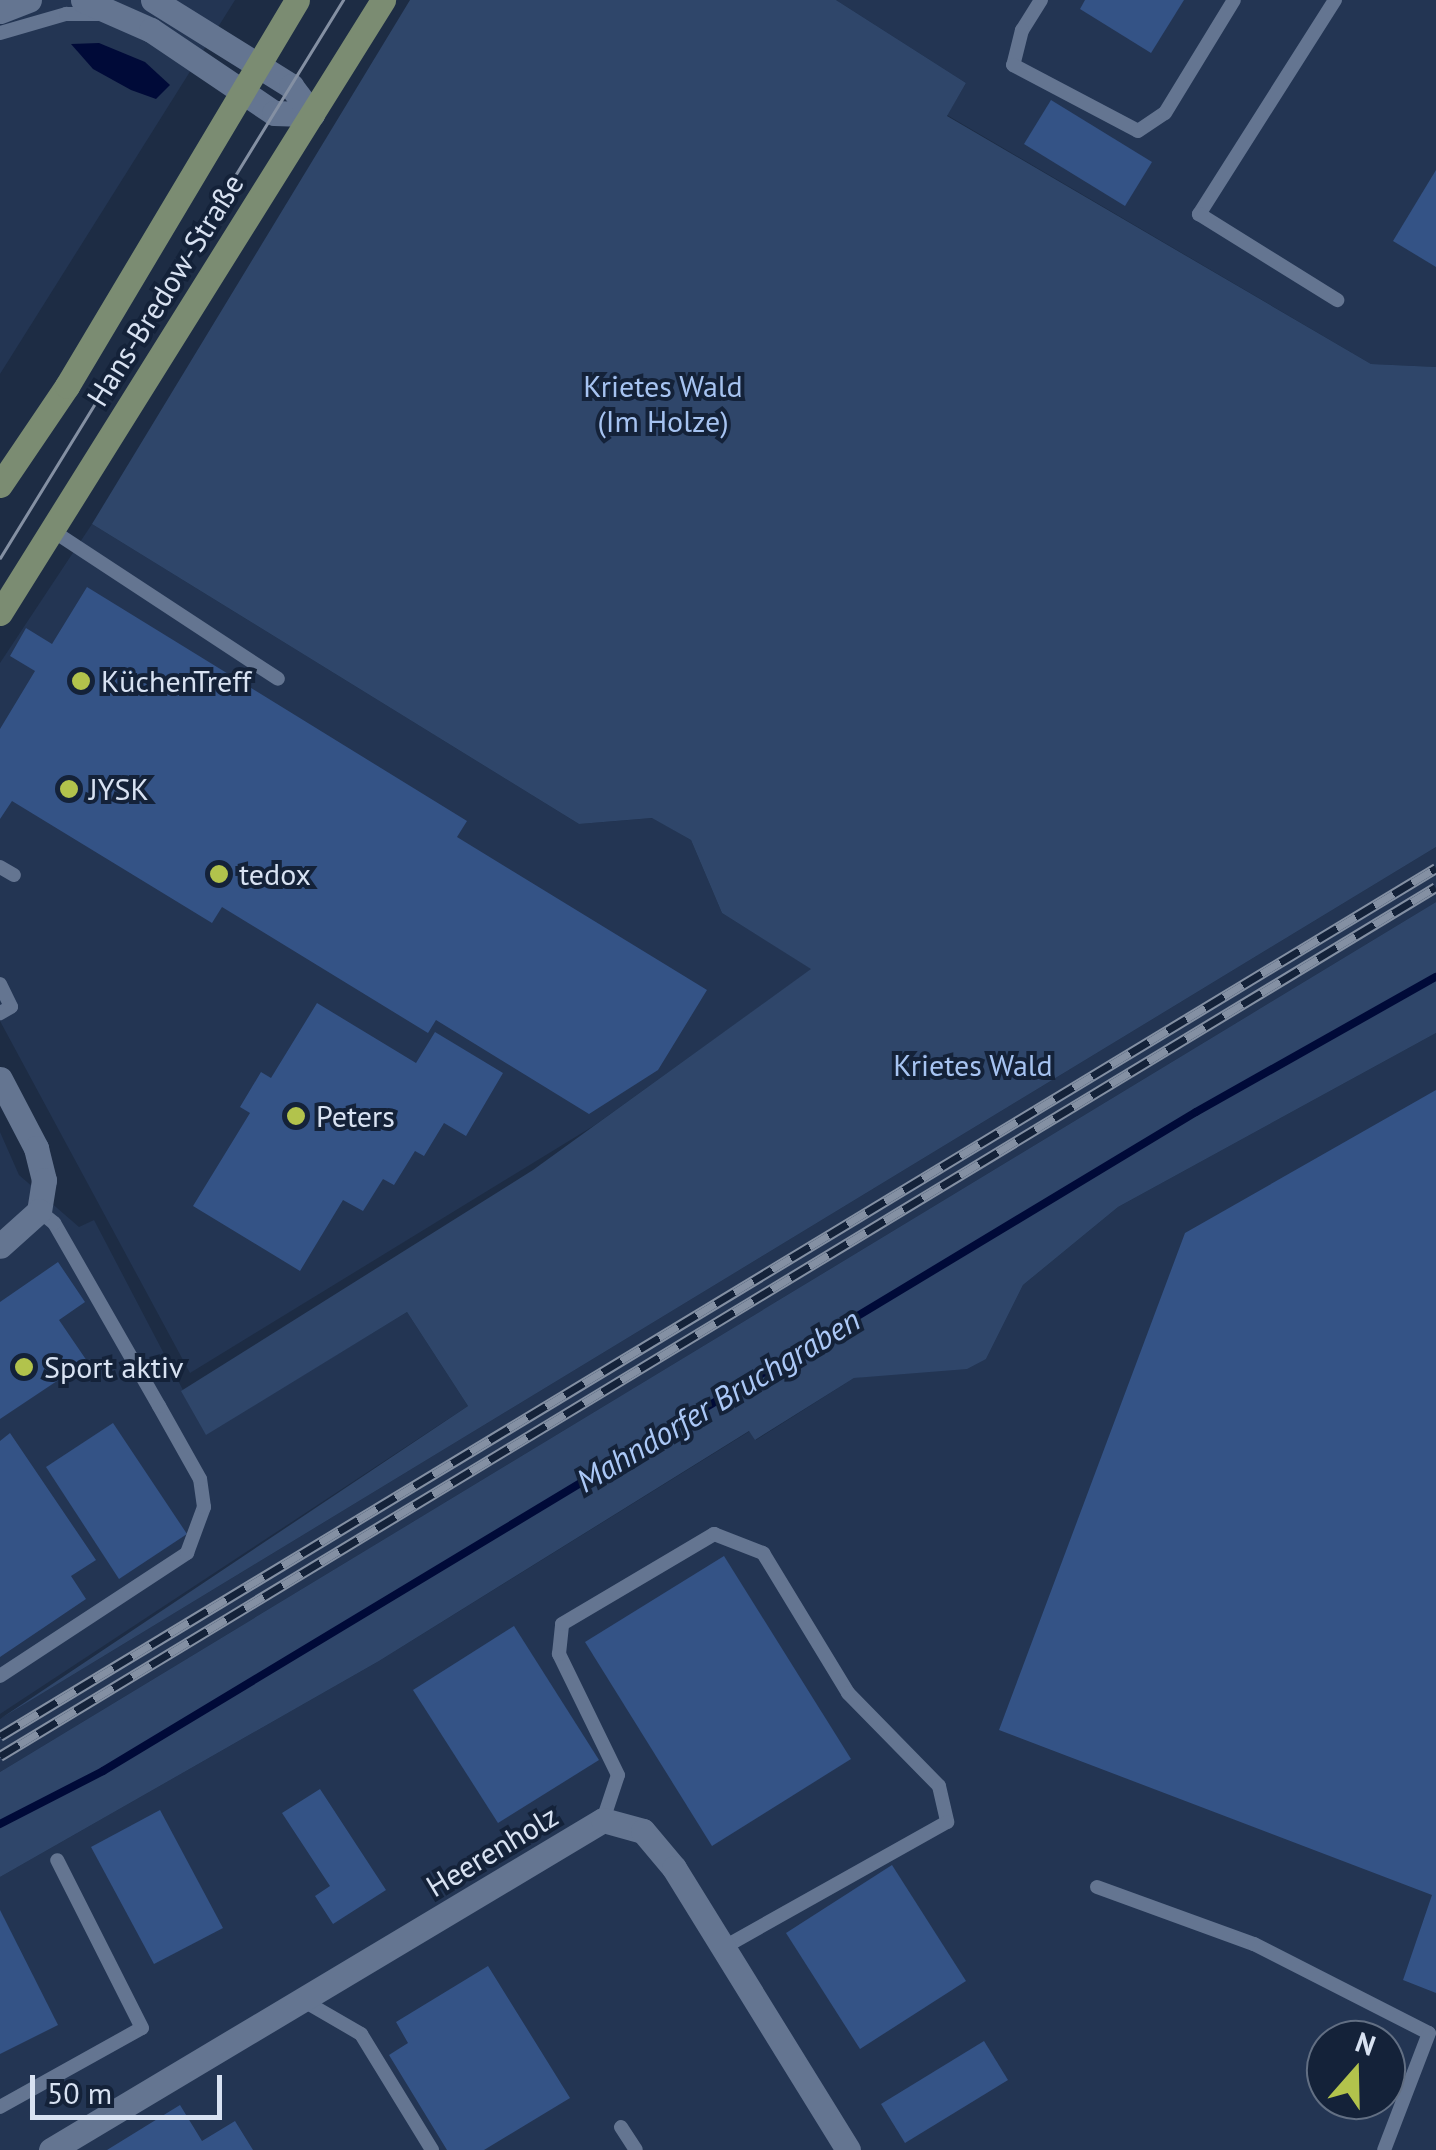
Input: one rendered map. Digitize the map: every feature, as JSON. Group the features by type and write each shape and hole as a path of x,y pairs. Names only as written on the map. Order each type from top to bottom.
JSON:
{"main road":[{"name":"Hans-Bredow-Straße","path":"0,484 244,94 297,0"},
{"name":"Hans-Bredow-Straße","path":"0,613 383,0"}],"street":[{"path":"0,11 29,0"},
{"path":"83,0 120,14 274,113 312,114"},
{"path":"153,0 290,86 312,114"},
{"path":"0,1080 42,1164 38,1211 0,1246"},
{"name":"Heerenholz","path":"51,2150 604,1820 643,1831 724,1947 848,2150"}],"lane":[{"path":"1041,0 1022,30 1013,65 1138,132 1166,114 1234,0"},
{"path":"1335,0 1200,214 1337,300"},
{"path":"0,33 66,14 120,14"},
{"path":"53,531 278,679"},
{"path":"0,984 11,1006 0,1012"},
{"path":"0,1676 187,1553 204,1507 200,1479 168,1421 54,1223 38,1211"},
{"path":"604,1820 618,1775 559,1654 562,1624 714,1534 763,1553 848,1693 939,1786 947,1822 724,1947"},
{"path":"0,2106 142,2028 57,1860"},
{"path":"1097,1886 1254,1944 1429,2033 1384,2150"},
{"path":"304,2001 361,2034 432,2150"},
{"path":"622,2126 636,2150"}],"shaded area":[{"path":"0,0 235,0 0,374"},
{"path":"836,0 1436,0 1436,367 1371,364 947,115 966,83"},
{"path":"99,43 145,62 170,85 156,99 131,90 93,69 71,44"},
{"path":"92,524 579,824 653,818 691,840 722,913 812,969 595,1125 190,1373 0,1021 0,663"},
{"path":"1436,847 1436,902 0,1772 0,1719"},
{"path":"1436,1033 1436,2150 0,2150 0,1877 379,1661 750,1431 756,1440 854,1378 986,1359 1023,1285 1118,1207"},
{"path":"0,1132 19,1175 79,1227 94,1220 206,1434 407,1312 468,1406 0,1714"}],"green space":[{"name":"Krietes Wald","path":"410,0 836,0 966,83 947,116 1371,364 1436,367 1436,847 0,1719 468,1406 407,1312 206,1435 181,1391 533,1170 811,969 722,913 691,840 652,818 579,824 92,524"},
{"path":"1436,902 1436,1033 1118,1207 1023,1285 986,1359 967,1369 854,1378 755,1440 749,1431 379,1661 0,1877 0,1772"}],"building":[{"path":"1085,0 1184,0 1151,53 1080,9"},
{"path":"1051,100 1152,162 1125,206 1024,144"},
{"path":"1436,170 1436,267 1393,241"},
{"path":"87,587 467,821 457,837 707,990 658,1070 589,1114 436,1020 428,1033 222,907 212,923 12,801 0,819 0,729 35,671 10,656 26,628 52,644"},
{"path":"317,1003 416,1063 435,1032 503,1073 466,1136 444,1123 424,1156 415,1151 394,1185 383,1179 363,1211 343,1200 300,1271 193,1206 250,1113 240,1107 261,1072 271,1078"},
{"path":"1436,1090 1436,1993 1403,1980 1432,1895 999,1730 1185,1233"},
{"path":"58,1262 85,1302 59,1320 87,1361 0,1419 0,1302"},
{"path":"113,1423 187,1534 119,1579 46,1467"},
{"path":"10,1433 96,1560 71,1576 86,1599 0,1657 0,1441"},
{"path":"724,1556 851,1759 712,1846 585,1642"},
{"path":"514,1626 599,1760 498,1823 413,1690"},
{"path":"320,1789 386,1890 333,1924 315,1896 330,1886 282,1813"},
{"path":"160,1810 223,1928 154,1964 91,1847"},
{"path":"892,1865 966,1981 860,2049 786,1933"},
{"path":"0,1910 58,2025 0,2054"},
{"path":"488,1966 570,2098 484,2150 447,2150 389,2055 408,2043 396,2022"},
{"path":"984,2041 1008,2080 905,2143 881,2104"},
{"path":"180,2105 202,2141 235,2121 253,2150 107,2150"}],"waterway":[{"name":"Mahndorfer Bruchgraben","path":"0,1824 103,1771 1196,1112 1436,977"}],"tram line":[{"path":"0,558 343,0"}],"railway":[{"path":"0,1736 1436,868"},
{"path":"0,1756 1436,887"}],"place":[{"name":"KüchenTreff","path":"81,681"},
{"name":"JYSK","path":"69,789"},
{"name":"tedox","path":"219,874"},
{"name":"Peters","path":"296,1116"},
{"name":"Sport aktiv","path":"24,1367"}],"park label":[{"name":"Krietes Wald (Im Holze)","path":"663,403"}]}
